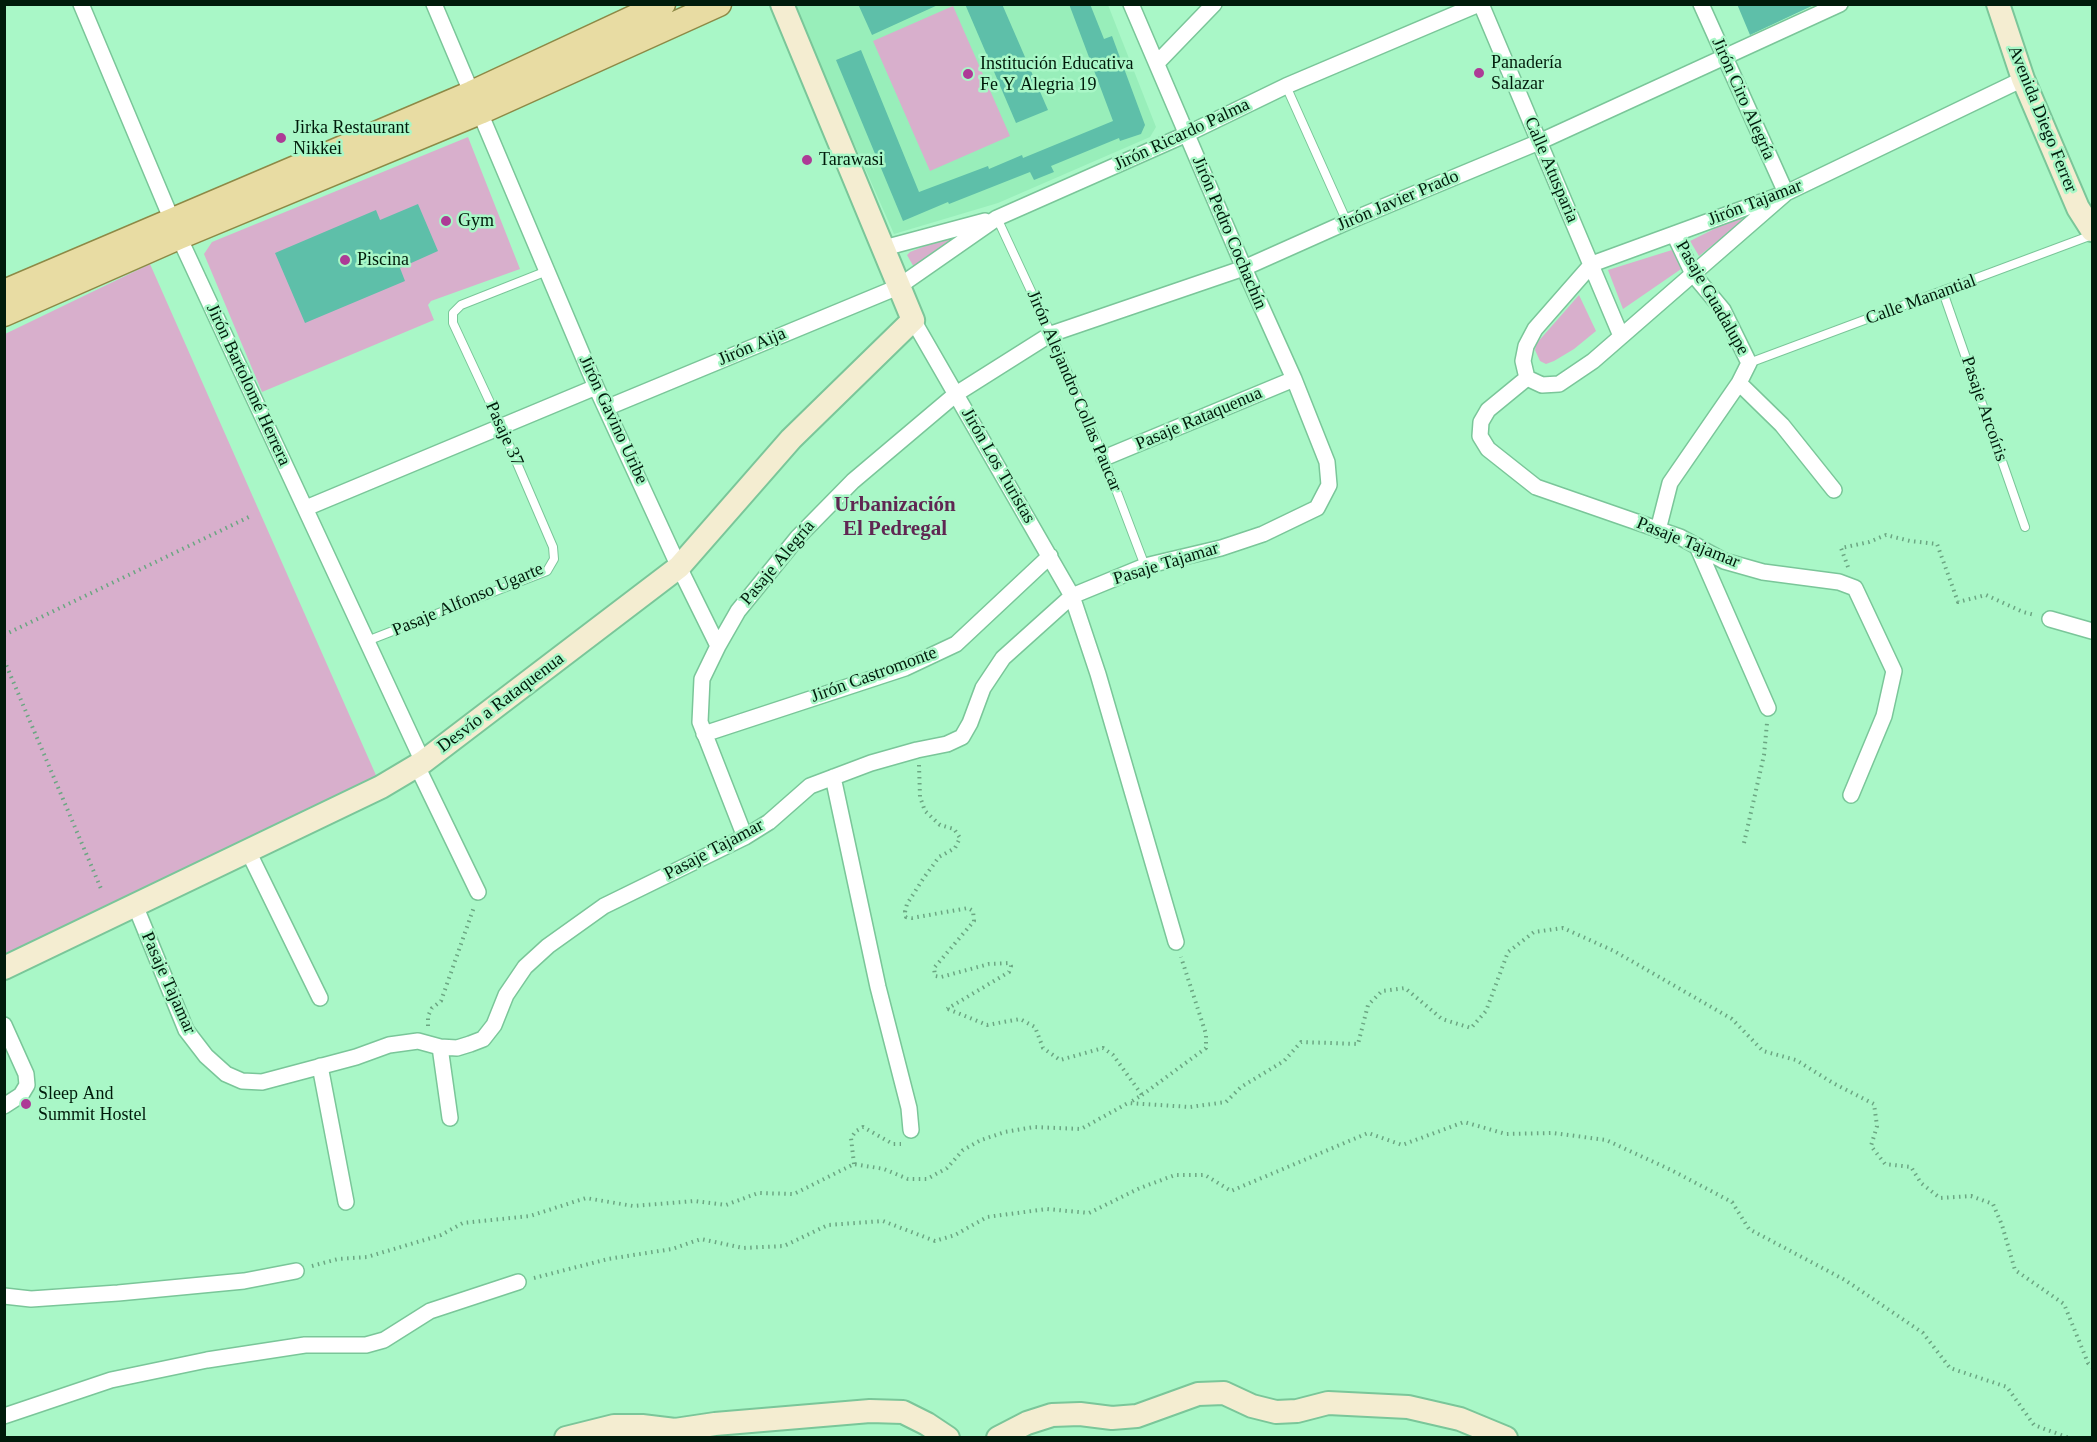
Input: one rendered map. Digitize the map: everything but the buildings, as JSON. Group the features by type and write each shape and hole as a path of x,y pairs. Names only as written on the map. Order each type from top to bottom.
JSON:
{"main road":[{"path":"476,103 663,4"},
{"path":"4,292 176,229 719,4"},
{"path":"4,314 176,229"}],"street":[{"name":"Jirón Bartolomé Herrera","path":"81,4 176,229 306,508 478,892"},
{"name":"Jirón Gavino Uribe","path":"434,4 596,387 718,646"},
{"name":"Jirón Los Turistas","path":"782,4 913,320 1072,596 1098,674 1176,942"},
{"name":"Jirón Pedro Cochachín","path":"1131,4 1294,379 1327,462"},
{"path":"1157,63 1214,4"},
{"name":"Jirón Ricardo Palma","path":"898,287 997,218 1187,134 1286,86 1480,4"},
{"name":"Calle Atusparia","path":"1480,4 1621,336"},
{"name":"Jirón Ciro Alegría","path":"1701,4 1786,193"},
{"name":"Avenida Diego Ferrer","path":"1998,4 2023,79 2078,208 2092,230"},
{"name":"Jirón Javier Prado","path":"956,394 1051,334 1244,268 1347,222 1539,142 1833,6"},
{"name":"Jirón Tajamar","path":"1527,378 1523,361 1526,346 1535,329 1592,264 1786,193 2023,79"},
{"path":"1527,378 1542,385 1559,384 1575,375 1786,193"},
{"path":"884,248 997,218"},
{"name":"Pasaje Guadalupe","path":"1674,234 1693,274 1723,310 1749,363"},
{"name":"Jirón Aija","path":"606,408 898,287"},
{"name":"Desvío a Rataquenua","path":"4,968 381,787 420,764 679,567 791,439 913,320"},
{"path":"1658,530 1670,483 1739,383 1749,363"},
{"name":"Pasaje Tajamar","path":"1527,378 1488,410 1481,422 1480,436 1488,449 1536,487 1680,537 1724,561 1763,572 1839,582 1855,588"},
{"name":"Pasaje Rataquenua","path":"1104,458 1294,379"},
{"path":"1739,383 1782,425 1834,490"},
{"path":"306,508 596,387"},
{"name":"Pasaje Alegría","path":"718,646 738,611 798,537 853,481 956,394"},
{"name":"Pasaje Tajamar","path":"135,905 186,1030 206,1056 226,1074 242,1081 262,1082 356,1057 389,1045 418,1041 457,1048 483,1039 494,1025 506,994 525,968 548,946 604,906 744,837 769,822 810,786 871,763 946,744 962,737 970,723 983,687 1003,658 1072,596 1145,566 1221,548 1263,534 1317,508 1329,485 1327,462"},
{"path":"1696,546 1768,708"},
{"name":"Jirón Castromonte","path":"704,734 905,668 956,644 1050,556"},
{"path":"1851,795 1884,716 1894,671 1855,588"},
{"path":"2050,619 2092,631"},
{"path":"718,646 702,679 700,722 744,837"},
{"path":"832,777 878,987 909,1108 911,1130"},
{"path":"248,852 320,998"},
{"path":"4,1025 26,1074 27,1085 21,1095 4,1106"},
{"path":"434,1045 450,1118"},
{"path":"320,1066 346,1202"},
{"path":"4,1296 31,1299 118,1293 244,1281 297,1270"},
{"path":"4,1416 111,1380 207,1360 305,1345 366,1345 384,1340 430,1311 518,1282"},
{"path":"998,1437 1027,1423 1052,1415 1080,1414 1112,1418 1137,1416 1198,1394 1224,1393 1252,1406 1276,1412 1297,1411 1328,1403 1408,1407 1460,1419 1506,1437"},
{"path":"566,1437 614,1426 642,1426 675,1430 715,1424 870,1411 903,1412 948,1437"}],"lane":[{"path":"1286,86 1347,222"},
{"name":"Jirón Alejandro Collas Paucar","path":"997,218 1051,334 1104,458 1145,566"},
{"name":"Calle Manantial","path":"1749,363 2092,235"},
{"name":"Pasaje 37","path":"547,271 460,305 453,312 453,323 501,426 553,547"},
{"name":"Pasaje Arcoíris","path":"1943,292 2025,527"},
{"name":"Pasaje Alfonso Ugarte","path":"367,642 547,571 554,559 553,547"}],"path":[{"path":"4,634 251,516"},
{"path":"1855,588 1841,548 1869,542 1886,535 1937,544 1958,602 1986,596 2023,612 2050,619"},
{"path":"4,660 102,891"},
{"path":"1744,843 1764,755 1768,708"},
{"path":"917,750 920,796 925,811 940,825 954,830 960,838 955,848 939,857 923,879 907,904 904,912 906,917 912,918 968,908 974,911 974,921 934,968 935,976 941,977 989,964 1009,963 1011,966 1009,972 947,1009 987,1025 1020,1019 1035,1027 1043,1048 1060,1060 1103,1048 1113,1055 1142,1095"},
{"path":"434,1045 428,1017 432,1008 441,1001 469,925 478,892"},
{"path":"1128,1103 1190,1107 1226,1102 1241,1087 1284,1061 1301,1042 1358,1044 1368,1005 1382,991 1405,988 1442,1019 1471,1028 1486,1011 1508,952 1534,932 1563,928 1614,951 1732,1019 1763,1051 1796,1060 1833,1083 1874,1104 1877,1126 1871,1146 1885,1164 1911,1167 1921,1183 1940,1198 1971,1196 1993,1204 2002,1225 2015,1270 2064,1304 2088,1363 2092,1367"},
{"path":"297,1270 338,1259 378,1254 441,1235 463,1223 530,1216 586,1198 633,1206 696,1201 726,1205 759,1193 794,1194 854,1164 884,1169 908,1179 927,1179 947,1168 963,1150 981,1140 1005,1132 1034,1127 1082,1129 1142,1095 1206,1048 1206,1034 1176,942"},
{"path":"518,1282 608,1259 672,1249 701,1239 743,1248 783,1246 828,1225 883,1221 935,1241 955,1235 987,1216 1047,1209 1089,1213 1140,1188 1175,1175 1205,1175 1231,1191 1368,1133 1402,1145 1464,1122 1506,1134 1553,1133 1606,1140 1671,1170 1732,1202 1749,1229 1845,1280 1923,1333 1950,1368 2007,1387 2034,1425 2069,1437"},
{"path":"854,1164 851,1138 856,1131 863,1127 893,1144 904,1143 909,1138 911,1130"}],"shaded area":[{"path":"793,5 1108,5 1156,127 1150,137 998,203 894,234"},
{"path":"953,6 1010,136 930,171 873,41"},
{"path":"468,137 520,269 431,301 428,305 434,320 262,392 204,254 212,242"},
{"path":"1740,216 1743,221 1699,256 1690,241"},
{"path":"963,231 966,236 915,269 907,255 910,252"},
{"path":"1672,250 1684,267 1623,309 1608,270"},
{"path":"150,264 379,782 5,959 5,334"},
{"path":"1579,295 1596,331 1574,349 1554,361 1546,364 1540,361 1535,350 1536,344"}],"place":[{"name":"Panadería Salazar","path":"1479,73"},
{"name":"Institución Educativa Fe Y Alegria 19","path":"968,74"},
{"name":"Jirka Restaurant Nikkei","path":"281,138"},
{"name":"Tarawasi","path":"807,160"},
{"name":"Gym","path":"446,221"},
{"name":"Piscina","path":"345,260"},
{"name":"Sleep And Summit Hostel","path":"26,1104"}],"district":[{"name":"Urbanización El Pedregal","path":"895,518"}]}
